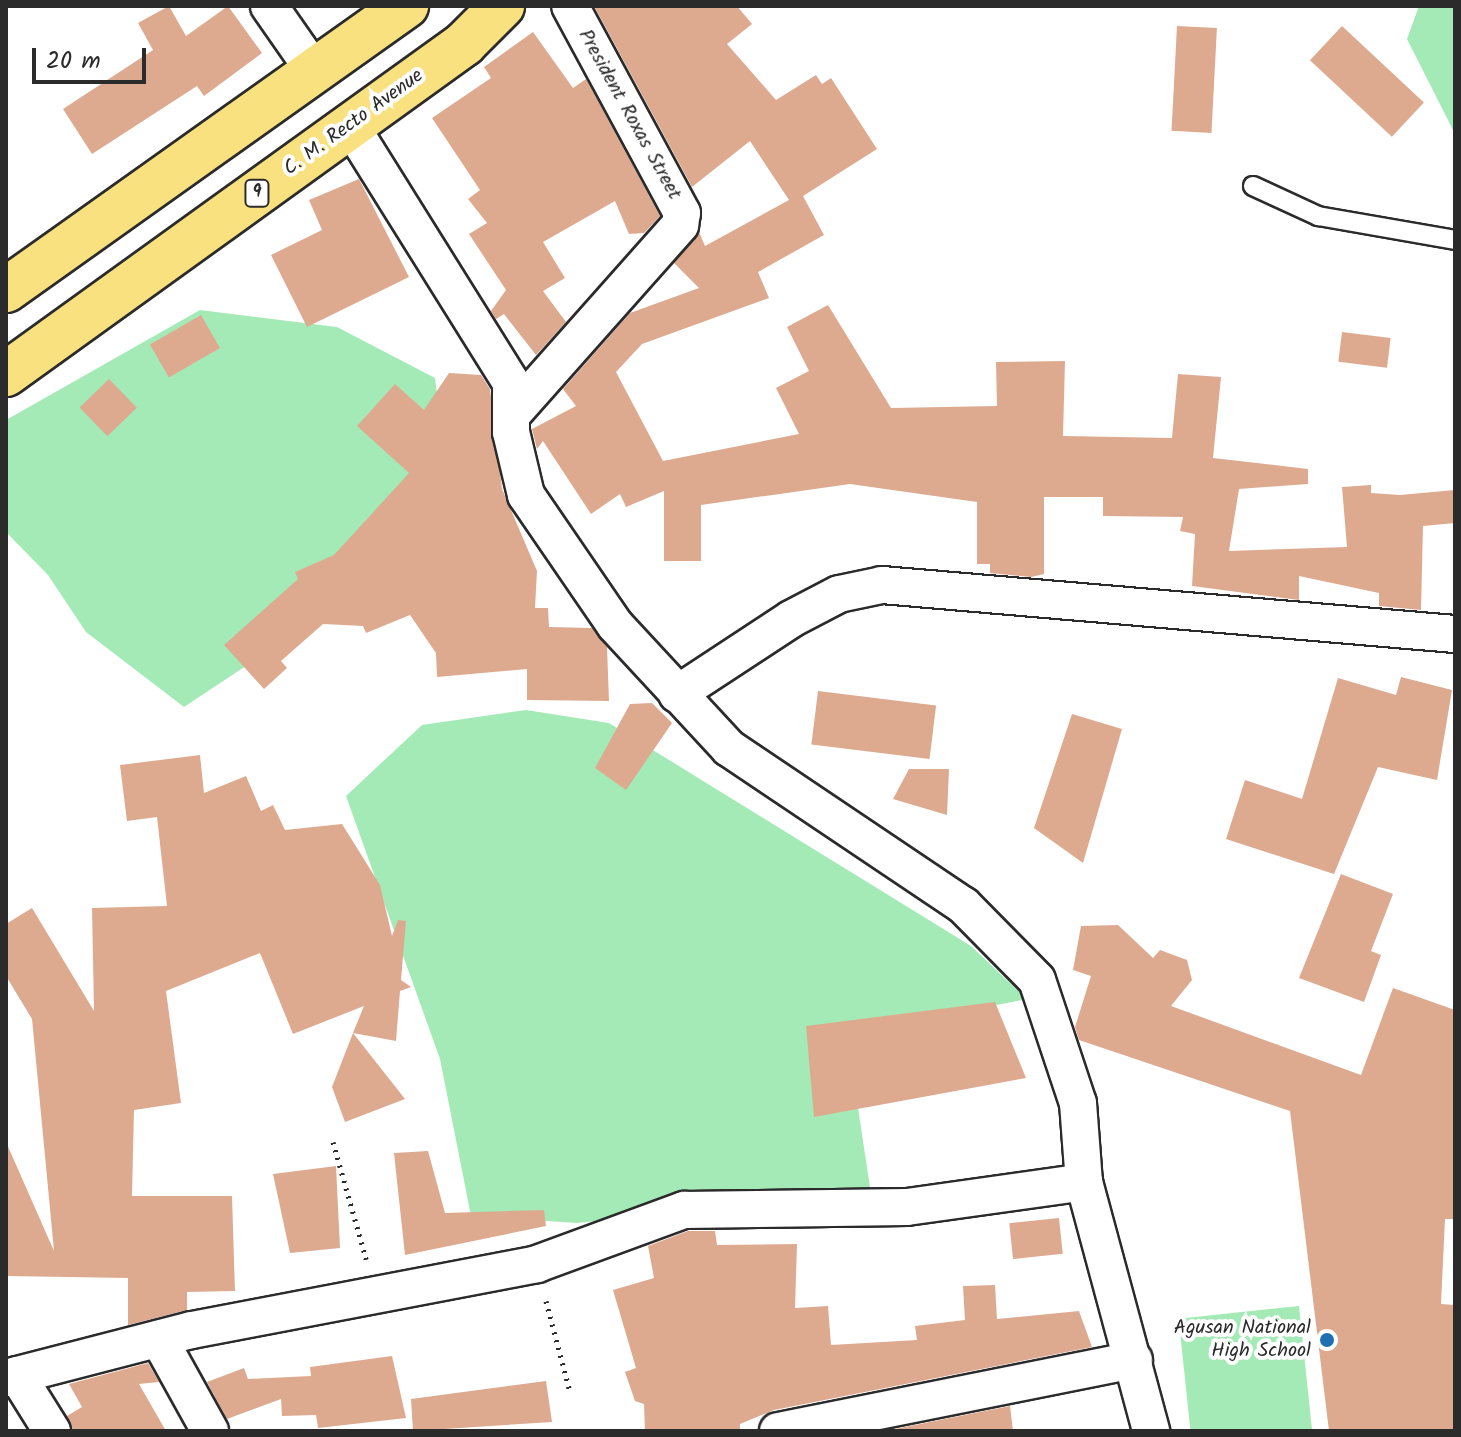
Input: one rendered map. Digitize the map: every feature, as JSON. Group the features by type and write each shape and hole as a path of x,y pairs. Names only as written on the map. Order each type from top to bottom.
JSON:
{"highway":[{"path":"6,290 313,69 406,6"},
{"name":"C. M. Recto Avenue","path":"6,374 464,44 502,6"}],"street":[{"path":"269,6 313,69"},
{"name":"President Roxas Street","path":"515,411 680,225 682,213 570,6"},
{"path":"350,125 511,383 515,411 511,432 526,495 615,625 729,748 963,905 1016,953 1053,1013 1078,1103 1084,1182 1151,1431"},
{"path":"677,694 791,619 839,594 882,585 1455,634"},
{"path":"52,1431 12,1376 159,1339 537,1264 635,1226 719,1204 907,1207 1084,1182"},
{"path":"159,1339 210,1431"},
{"path":"778,1431 1134,1360"}],"lane":[{"path":"1253,186 1318,216 1455,240"}],"path":[{"path":"333,1142 376,1298"},
{"path":"537,1264 570,1392"}],"green space":[{"path":"1419,6 1455,6 1455,134 1407,39"},
{"path":"200,310 337,327 435,378 446,464 264,654 184,707 86,632 48,575 6,532 6,420"},
{"path":"526,710 609,723 971,946 1027,999 847,1035 871,1194 577,1223 471,1216 440,1059 346,796 422,725"},
{"path":"1299,1306 1312,1431 1190,1431 1179,1319"}],"building":[{"path":"169,6 186,36 228,6 262,53 204,96 197,86 92,154 63,109 153,50 138,23"},
{"path":"594,6 737,6 752,24 727,44 776,100 816,75 822,84 831,78 877,149 803,196 824,235 758,272 769,298 642,344 616,372 663,461 799,434 776,388 809,371 787,327 828,305 891,408 997,406 996,362 1065,361 1063,436 1172,438 1178,374 1221,377 1213,458 1308,469 1308,484 1239,489 1229,551 1347,547 1342,487 1371,485 1371,493 1400,495 1455,490 1455,523 1423,526 1421,610 1379,606 1379,593 1299,576 1299,600 1192,586 1195,534 1180,531 1183,517 1103,516 1103,497 1044,497 1044,574 1031,577 990,573 990,564 977,564 977,502 850,484 701,505 701,561 664,561 664,491 626,507 620,494 591,514 543,441 537,449 532,429 576,406 563,389 630,313 699,288 674,263 699,232 705,246 789,200 750,141 692,187"},
{"path":"1177,26 1217,28 1211,133 1172,131"},
{"path":"1342,26 1424,102 1392,137 1310,60"},
{"path":"533,32 573,88 586,79 660,216 644,233 629,234 615,201 543,242 565,278 543,291 566,322 536,355 504,314 496,319 491,311 506,290 469,234 487,223 468,199 480,190 432,118 491,78 484,67"},
{"path":"359,179 409,277 307,327 271,255 322,230 309,200"},
{"path":"201,315 220,348 169,377 150,344"},
{"path":"1342,332 1391,338 1387,368 1338,362"},
{"path":"449,373 481,375 490,389 502,489 537,571 535,608 548,608 549,627 592,628 607,647 609,701 527,700 527,669 437,677 436,653 410,615 366,633 363,626 323,624 281,661 287,668 264,689 224,645 298,579 295,572 334,555 409,473 357,426 395,384 424,410"},
{"path":"109,379 137,408 107,436 80,407"},
{"path":"1401,677 1452,690 1437,780 1378,767 1334,874 1226,839 1245,780 1302,799 1338,678 1396,695"},
{"path":"818,691 936,706 930,759 811,745"},
{"path":"652,703 672,723 626,790 595,768 630,704"},
{"path":"1072,714 1122,729 1083,863 1034,828"},
{"path":"200,755 204,793 246,776 261,811 273,805 285,830 342,824 380,885 392,936 398,920 406,921 401,980 411,987 400,991 396,1041 353,1033 364,1006 293,1034 260,953 166,991 181,1103 134,1110 132,1196 232,1196 235,1291 187,1292 187,1310 128,1325 128,1278 6,1276 6,1142 54,1251 32,1019 6,976 6,924 32,908 94,1011 92,908 167,906 157,817 127,821 120,765"},
{"path":"909,769 949,769 947,815 893,799"},
{"path":"1341,874 1393,894 1371,951 1381,955 1364,1002 1299,978"},
{"path":"1118,925 1153,958 1160,950 1187,960 1192,980 1171,1006 1361,1075 1393,988 1455,1010 1455,1219 1445,1219 1441,1304 1455,1305 1455,1431 1329,1431 1290,1111 1079,1040 1075,1027 1091,976 1073,970 1081,926"},
{"path":"995,1002 1026,1078 814,1117 806,1026"},
{"path":"353,1033 405,1099 345,1122 332,1087"},
{"path":"428,1151 445,1213 544,1210 546,1226 405,1255 394,1153"},
{"path":"336,1166 340,1248 290,1253 273,1174"},
{"path":"1059,1218 1063,1254 1013,1259 1009,1223"},
{"path":"688,1231 715,1231 717,1245 797,1244 795,1308 828,1306 831,1345 917,1340 915,1326 965,1320 963,1286 995,1285 997,1319 1079,1311 1092,1347 774,1410 740,1424 740,1431 645,1431 644,1404 635,1401 625,1372 636,1368 613,1290 654,1278 648,1246"},
{"path":"392,1356 406,1418 318,1428 316,1415 282,1416 281,1399 227,1419 207,1382 244,1368 248,1379 311,1376 310,1367"},
{"path":"148,1363 159,1382 139,1384 166,1431 73,1431 67,1416 82,1407 69,1384"},
{"path":"546,1381 552,1422 413,1431 411,1399"},
{"path":"1010,1406 1013,1431 885,1431"}],"place":[{"name":"Agusan National High School","path":"1327,1340"}]}
